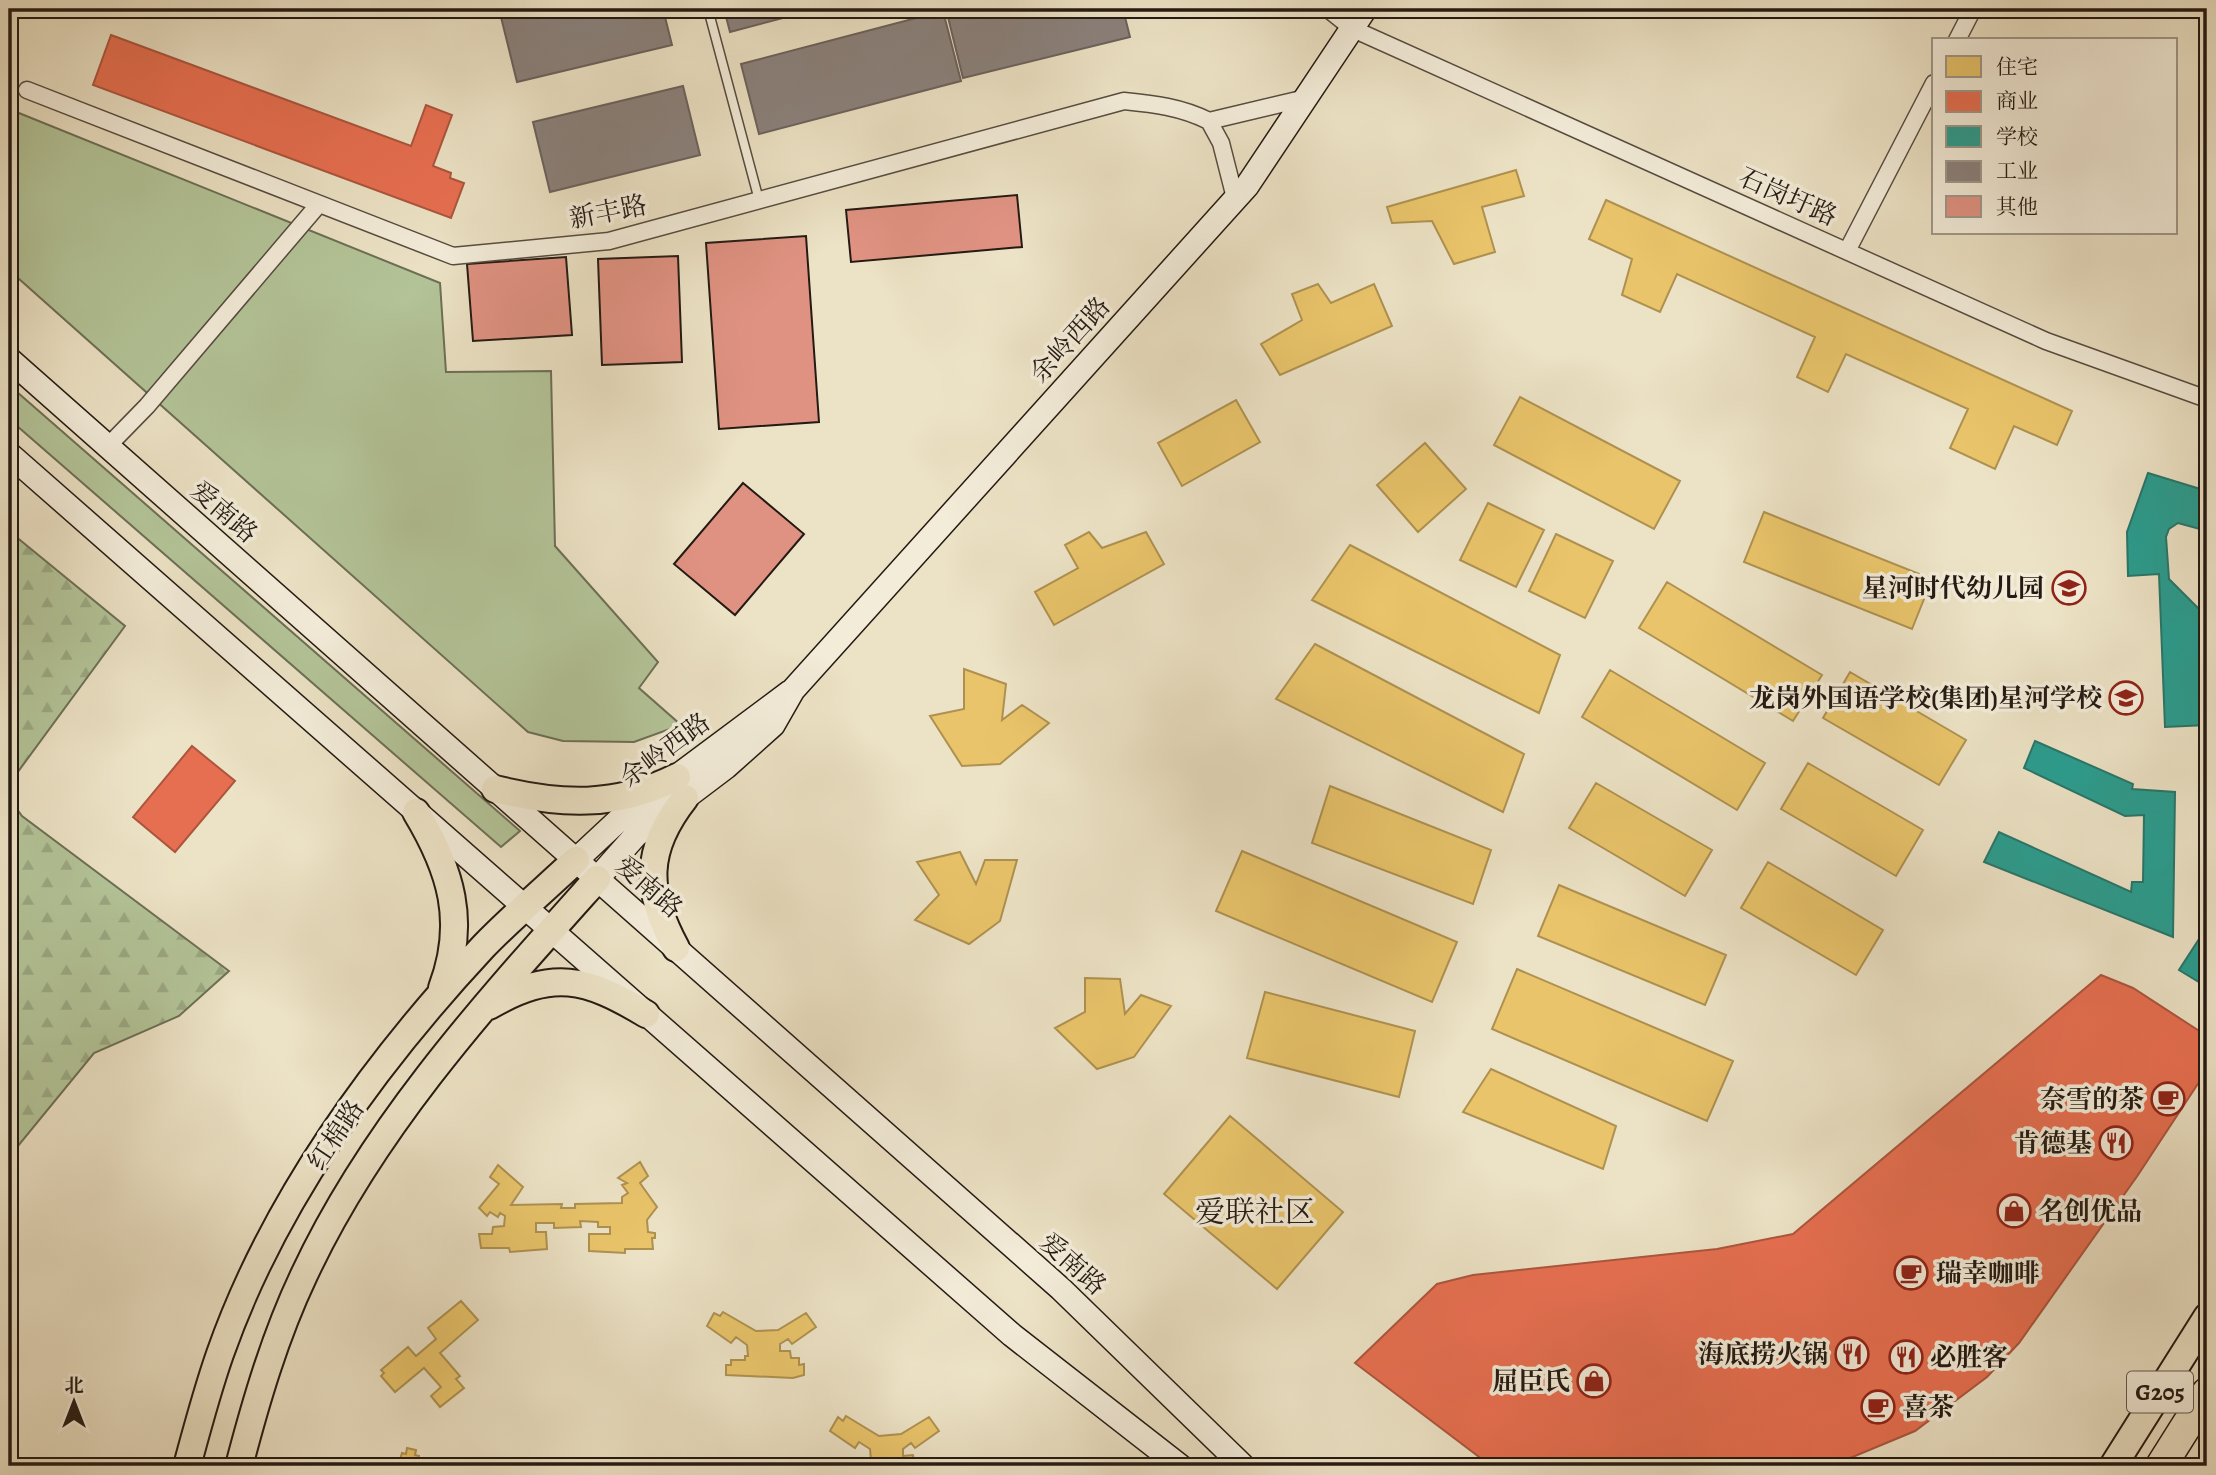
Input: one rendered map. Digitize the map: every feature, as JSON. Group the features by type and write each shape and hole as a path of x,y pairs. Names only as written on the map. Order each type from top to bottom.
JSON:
{"highway":[{"path":"2161,1466 2207,1393"}],"main road":[{"name":"余岭西路","path":"597,879 681,787 755,715 793,690 1236,198 1365,9"},
{"name":"爱南路","path":"9,359 1061,1289 1243,1466"},
{"path":"9,454 1012,1335 1180,1466"},
{"name":"余岭西路","path":"576,860 621,818 681,787"},
{"path":"495,789 530,797 586,802 681,787"},
{"path":"676,948 661,920 654,894 653,869 657,842 681,787"},
{"path":"416,811 438,848 454,905 454,937 449,969 436,1002"},
{"name":"红棉路","path":"187,1466 220,1352 278,1225 354,1105 484,946 576,860"},
{"name":"红棉路","path":"239,1466 279,1333 316,1252 346,1196 392,1126 479,1012 597,879"},
{"path":"479,1012 508,995 559,982 588,984 646,1014"},
{"name":"G205","path":"2113,1466 2207,1317"},
{"path":"1223,1445 1253,1466"}],"street":[{"name":"石岗圩路","path":"1328,9 1353,29 2046,341 2207,399"},
{"path":"1958,38 1973,9"},
{"path":"1847,251 1932,87"},
{"name":"新丰路","path":"27,90 453,256 609,241 1124,102 1161,104 1189,111 1209,121"},
{"path":"1236,198 1221,143 1209,121 1306,99"},
{"path":"108,446 147,406 319,204"}],"lane":[{"path":"708,9 759,200"}],"green space":[{"path":"9,109 440,283 446,372 551,371 555,546 658,662 639,688 681,725 634,742 563,741 528,732 9,270"},
{"path":"9,385 520,831 501,847 9,419"},
{"path":"9,531 125,626 9,784"},
{"path":"2207,746 2207,877 2203,877 2199,747"},
{"path":"9,798 22,816 229,971 179,1016 94,1053 9,1157"}],"building: 住宅":[{"path":"1516,170 1524,196 1482,207 1495,252 1454,264 1432,221 1392,223 1387,207"},
{"path":"1606,200 2072,411 2057,445 2014,426 1995,469 1950,448 1968,409 1846,354 1828,392 1797,377 1815,337 1677,274 1660,312 1622,295 1632,259 1589,239"},
{"path":"1318,284 1331,303 1374,284 1392,326 1280,375 1261,344 1302,320 1292,294"},
{"path":"1520,397 1680,481 1654,529 1494,445"},
{"path":"1236,400 1260,442 1182,486 1158,443"},
{"path":"1425,443 1466,489 1418,532 1377,485"},
{"path":"1488,503 1544,530 1516,587 1460,560"},
{"path":"1764,512 1932,579 1912,629 1744,562"},
{"path":"1089,532 1102,548 1146,532 1164,564 1054,625 1035,592 1078,568 1065,545"},
{"path":"1556,534 1613,561 1585,618 1529,591"},
{"path":"1350,545 1560,655 1539,713 1312,600"},
{"path":"1667,582 1822,675 1793,721 1639,628"},
{"path":"1315,644 1524,754 1503,812 1276,699"},
{"path":"964,669 1006,684 1002,720 1022,705 1049,723 1000,764 962,766 930,716 964,709"},
{"path":"1610,670 1765,763 1737,810 1582,717"},
{"path":"1850,672 1966,740 1939,785 1823,718"},
{"path":"1808,763 1923,830 1896,876 1781,809"},
{"path":"1596,783 1712,850 1685,896 1569,828"},
{"path":"1330,786 1491,850 1473,904 1312,843"},
{"path":"1242,851 1457,942 1432,1002 1216,911"},
{"path":"960,852 976,884 985,860 1017,860 1000,921 969,944 915,920 939,895 917,862"},
{"path":"1768,862 1883,930 1856,975 1741,908"},
{"path":"1559,885 1726,955 1705,1005 1538,936"},
{"path":"1517,969 1733,1061 1707,1121 1492,1029"},
{"path":"1085,978 1120,979 1125,1014 1141,995 1171,1006 1134,1057 1097,1069 1055,1028 1085,1012"},
{"path":"1265,992 1415,1031 1399,1097 1247,1058"},
{"path":"1491,1069 1616,1126 1603,1169 1463,1112"},
{"path":"1230,1116 1343,1212 1277,1289 1164,1194"},
{"path":"640,1162 648,1176 640,1183 657,1207 647,1220 648,1232 655,1233 655,1238 652,1238 653,1249 625,1249 625,1253 589,1251 589,1234 610,1234 610,1227 598,1227 598,1222 580,1221 581,1227 554,1228 554,1223 536,1223 536,1232 546,1232 547,1249 510,1252 509,1248 481,1248 479,1234 492,1234 493,1227 504,1226 505,1216 500,1213 498,1217 490,1212 487,1216 479,1208 499,1184 490,1177 498,1165 523,1187 511,1205 562,1204 561,1208 575,1208 575,1204 622,1203 622,1197 628,1193 622,1185 627,1183 618,1178"},
{"path":"461,1301 478,1320 440,1353 460,1376 456,1379 464,1388 440,1407 431,1396 441,1387 424,1368 395,1392 381,1376 384,1373 381,1370 408,1347 416,1356 436,1339 428,1328"},
{"path":"723,1312 756,1331 778,1330 806,1313 816,1327 792,1344 788,1339 780,1344 780,1351 790,1351 791,1358 799,1358 799,1365 804,1364 804,1375 793,1378 726,1375 726,1365 731,1365 731,1360 745,1360 745,1356 748,1356 747,1345 736,1337 731,1343 707,1326 714,1313 720,1316"},
{"path":"846,1416 879,1436 901,1434 929,1417 939,1431 915,1448 911,1443 903,1449 903,1456 913,1455 914,1462 922,1462 922,1466 854,1466 868,1464 871,1460 870,1449 859,1442 855,1448 830,1431 838,1417 843,1421"},
{"path":"407,1448 416,1450 415,1455 419,1456 417,1466 398,1466 402,1453 406,1454"}],"building: 商业":[{"path":"111,35 411,146 426,105 452,115 433,166 451,173 450,178 464,183 451,218 93,85"},
{"path":"192,746 235,781 175,852 133,817"},
{"path":"2101,975 2133,988 2207,1036 2207,1070 2138,1175 2019,1343 1987,1377 1915,1431 1831,1466 1491,1466 1355,1363 1437,1284 1473,1275 1717,1249 1793,1234"}],"building: 学校":[{"path":"2148,473 2207,491 2207,531 2178,523 2169,529 2166,537 2169,579 2202,612 2207,725 2165,727 2159,574 2128,576 2127,532"},
{"path":"2035,741 2133,784 2132,789 2175,792 2173,937 1984,862 1999,832 2131,892 2132,882 2143,882 2144,815 2125,816 2024,768"},
{"path":"2201,936 2207,941 2207,987 2179,970"}],"building: 工业":[{"path":"518,9 663,9 672,45 517,82 500,13"},
{"path":"724,9 817,9 730,32"},
{"path":"946,9 1123,9 1130,37 963,78"},
{"path":"943,11 961,81 759,134 741,64"},
{"path":"683,86 700,155 550,192 533,122"}],"building: 其他":[{"path":"1017,195 1022,247 851,262 846,210"},
{"path":"806,236 819,422 719,429 706,243"},
{"path":"678,256 682,362 602,365 598,259"},
{"path":"566,257 572,335 473,341 467,264"},
{"path":"743,483 804,534 735,615 674,564"}],"place":[{"name":"星河时代幼儿园","path":"2069,588"},
{"name":"龙岗外国语学校(集团)星河学校","path":"2126,698"},
{"name":"奈雪的茶","path":"2168,1099"},
{"name":"肯德基","path":"2116,1143"},
{"name":"名创优品","path":"2014,1211"},
{"name":"瑞幸咖啡","path":"1911,1273"},
{"name":"海底捞火锅","path":"1852,1354"},
{"name":"必胜客","path":"1906,1357"},
{"name":"屈臣氏","path":"1594,1381"},
{"name":"喜茶","path":"1878,1407"}],"district":[{"name":"爱联社区","path":"1255,1212"}]}
